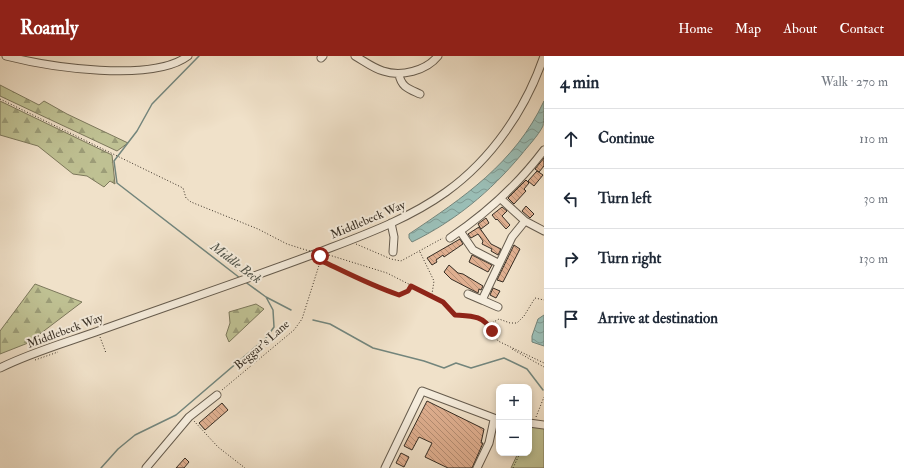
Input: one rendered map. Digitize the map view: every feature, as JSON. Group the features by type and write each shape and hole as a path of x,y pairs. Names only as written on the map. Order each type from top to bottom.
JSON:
{"street":[{"path":"6,56 50,66 85,70 158,68 175,64 188,56"},
{"path":"355,56 382,71 399,74 426,66 438,56"},
{"name":"Middlebeck Way","path":"0,368 249,278 391,223 415,212 437,198 466,176 478,165 502,137 518,113 538,74 544,56"},
{"path":"399,74 401,82 404,86 420,94"},
{"path":"450,236 460,231 501,199 527,172 544,150"},
{"path":"501,199 525,221 544,231"},
{"path":"482,300 498,263 515,232 525,221"},
{"path":"391,223 394,237 393,252"},
{"path":"460,231 473,250 498,263"},
{"path":"468,294 498,307"},
{"path":"385,468 422,390 496,420"},
{"path":"146,468 189,417 217,395"},
{"path":"477,468 489,443 496,423"},
{"path":"532,423 544,425"}],"path":[{"path":"0,99 183,188 186,198 191,202 258,229 287,244 381,271 431,295 443,302 453,313 470,315 489,325 495,339 544,367"},
{"path":"353,243 398,261 406,260 450,236"},
{"path":"420,252 434,281 431,295"},
{"path":"320,256 322,261 359,280 399,295 408,291 411,286"},
{"name":"Beggar's Lane","path":"217,395 294,330 302,319 322,261"},
{"path":"489,325 498,319 517,323 524,316 535,298 544,300"},
{"path":"100,336 106,353"},
{"path":"504,344 544,363"},
{"path":"532,421 544,397"},
{"path":"189,417 218,447 245,468"},
{"path":"513,468 519,456"}],"green space":[{"path":"0,85 39,105 44,101 67,114 128,143 117,151 0,96"},
{"path":"0,101 112,155 115,184 110,181 104,187 87,176 73,174 38,146 0,135"},
{"path":"35,284 82,302 28,343 0,354 0,331"},
{"path":"256,304 264,309 229,342 226,335 230,323 229,312"},
{"path":"532,426 544,428 544,468 511,468 517,456 532,456"}],"water":[{"path":"544,101 543,126 536,137 497,181 457,215 428,234 412,242 409,238 409,234 449,207 503,161 532,123"},
{"path":"544,315 544,346 532,342 532,336 538,319"}],"building":[{"path":"544,158 544,166 539,172 535,169"},
{"path":"537,171 543,175 534,186 528,181"},
{"path":"526,180 529,183 524,189 526,191 514,204 508,198"},
{"path":"526,206 534,214 530,218 522,211"},
{"path":"502,207 507,211 502,216 510,225 506,229 492,215"},
{"path":"486,218 489,223 481,229 478,224"},
{"path":"479,227 491,244 501,249 498,255 491,251 492,249 482,244 483,241 478,234 471,238 468,234"},
{"path":"460,239 463,244 444,257 443,255 432,265 427,258"},
{"path":"514,245 520,249 503,282 497,280"},
{"path":"472,255 492,265 488,272 469,262"},
{"path":"449,265 458,273 463,274 483,286 481,290 479,289 478,293 451,279 444,272"},
{"path":"493,288 500,291 496,298 490,295"},
{"path":"427,401 484,429 481,443 483,443 472,468 448,468 425,457 432,443 419,437 412,450 404,446"},
{"path":"222,403 228,410 205,430 199,423"},
{"path":"401,453 409,457 404,467 396,463"},
{"path":"185,458 189,462 184,468 176,468"}],"waterway":[{"name":"Middle Beck","path":"199,56 152,104 137,131 114,161 117,183 240,278"},
{"name":"Middle Beck","path":"101,468 118,449 135,435 176,415 266,338 274,327 273,310 266,297 244,281"},
{"path":"266,297 291,310"},
{"path":"313,320 330,324 373,348 424,361 444,368 456,363 471,368 504,358 527,369 543,390"}],"route":[{"path":"320,256 322,261 359,280 399,295 408,291 411,286 443,302 455,315 464,314 478,318 489,325 492,331"}]}
